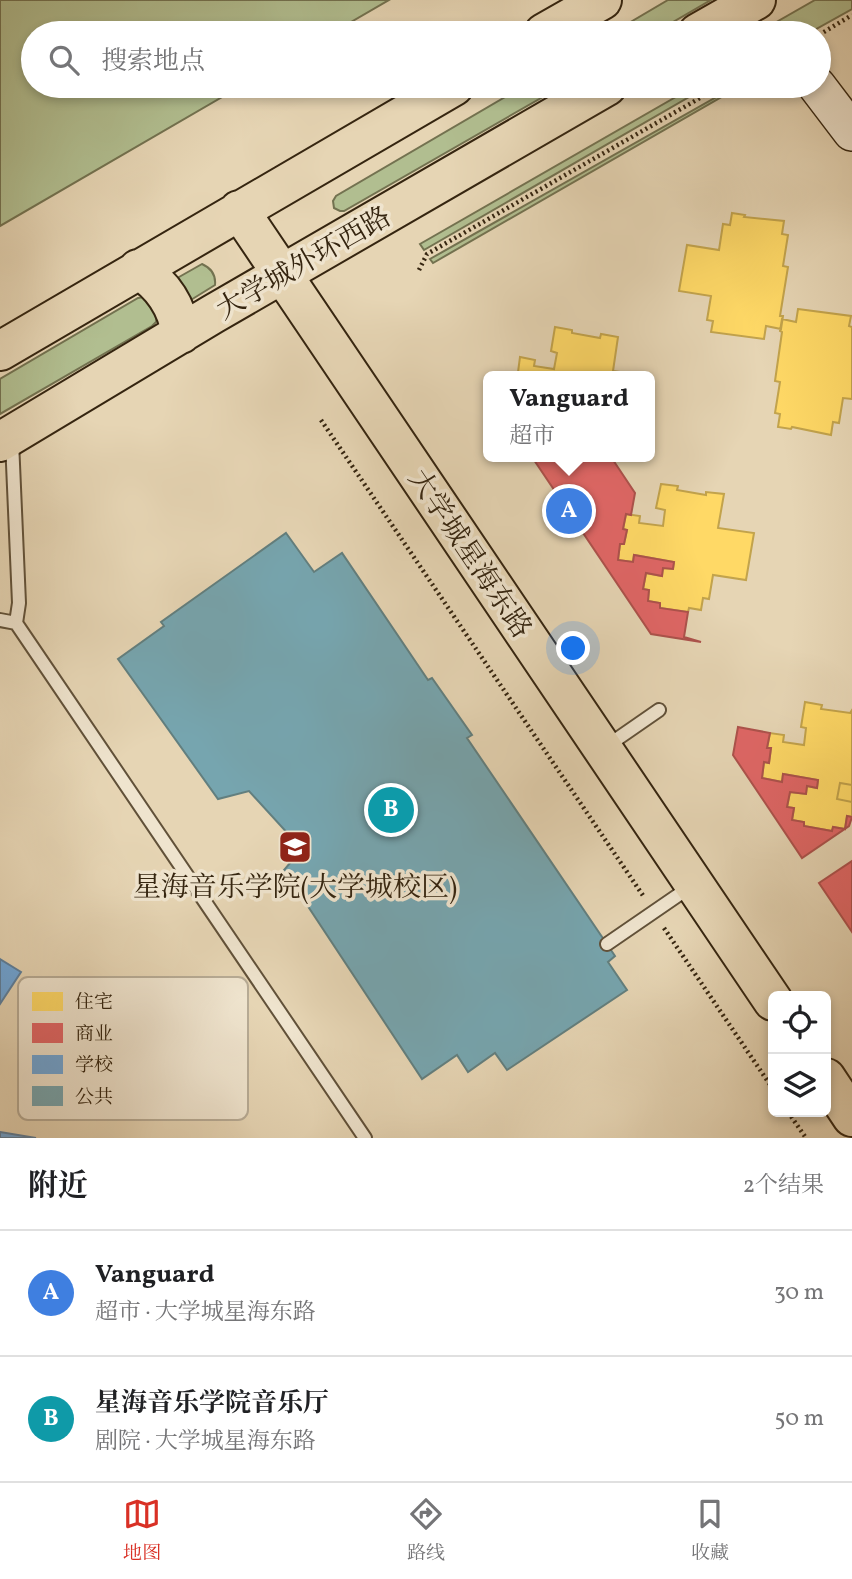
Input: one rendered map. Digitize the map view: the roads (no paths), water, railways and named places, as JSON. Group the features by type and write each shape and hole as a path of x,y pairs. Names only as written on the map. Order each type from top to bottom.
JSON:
{"main road":[{"path":"565,21 602,0"},
{"path":"719,21 755,0"},
{"path":"0,351 433,98"},
{"name":"大学城外环西路","path":"6,438 586,98"},
{"name":"大学城星海东路","path":"239,210 768,994"},
{"path":"138,269 155,281 167,296 176,313 181,334"},
{"path":"831,1086 852,1117"}],"street":[{"path":"826,98 852,132"}],"lane":[{"path":"6,438 19,589 16,623 365,1138"},
{"path":"0,620 16,623"},
{"path":"603,749 659,710"},
{"path":"607,944 694,884"}],"place":[{"name":"Vanguard","path":"569,511"},
{"name":"星海音乐学院音乐厅","path":"391,810"},
{"name":"星海音乐学院(大学城校区)","path":"295,847"}]}
